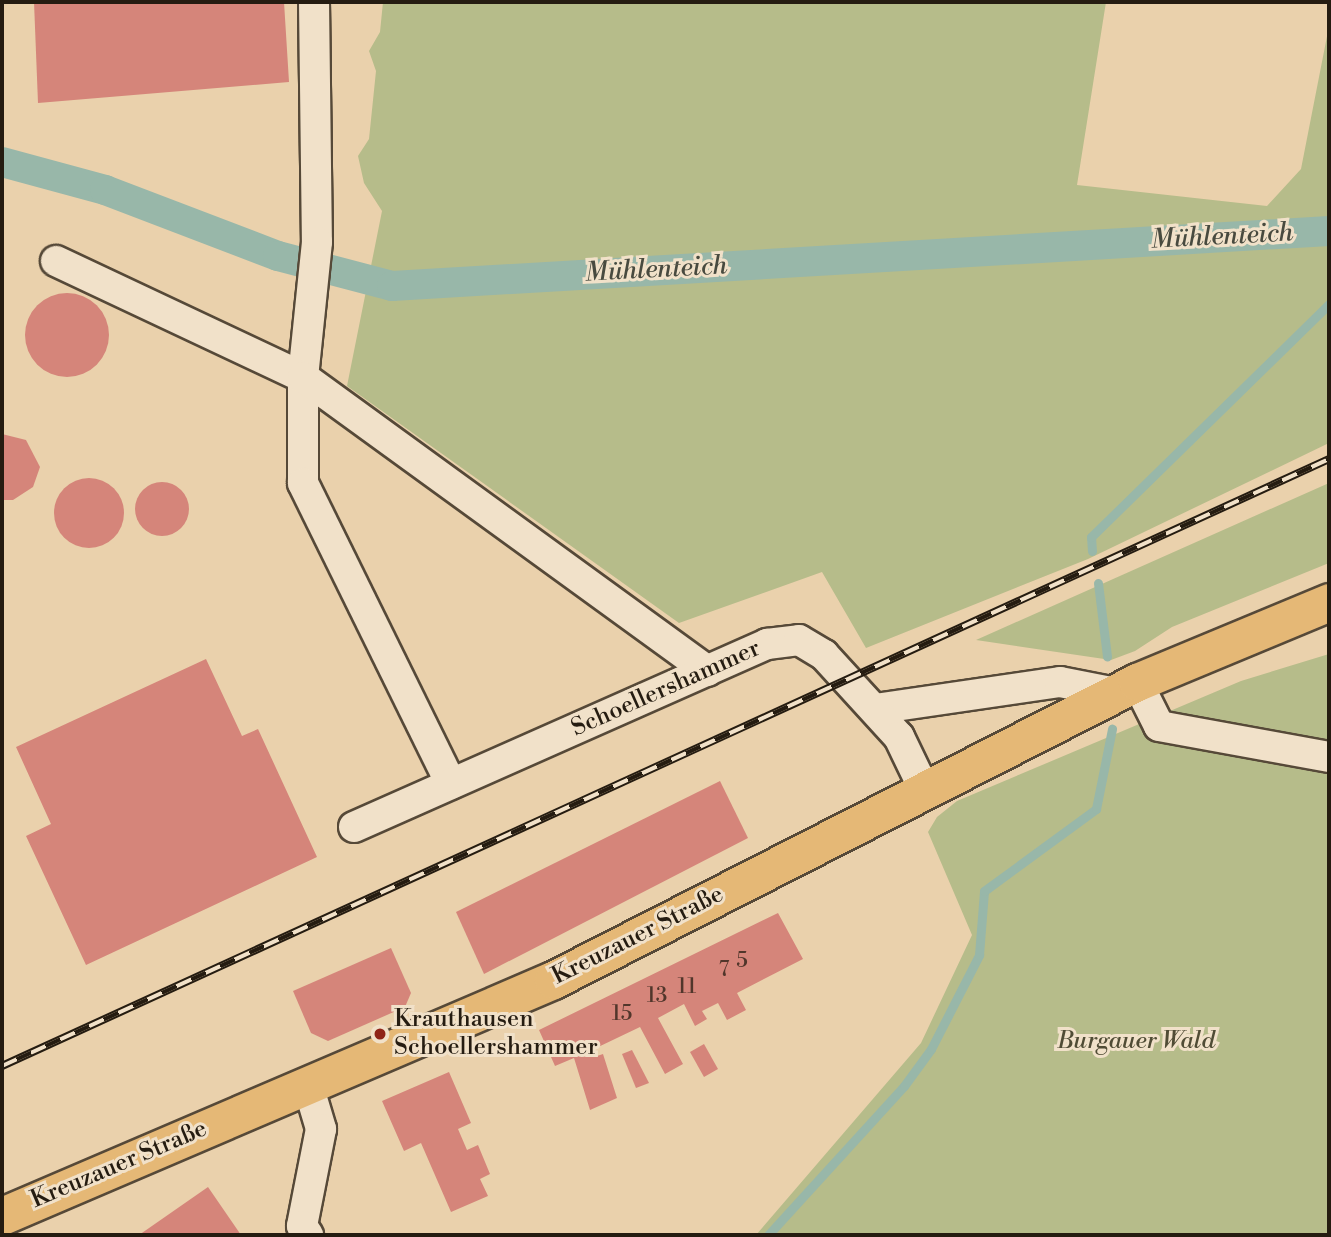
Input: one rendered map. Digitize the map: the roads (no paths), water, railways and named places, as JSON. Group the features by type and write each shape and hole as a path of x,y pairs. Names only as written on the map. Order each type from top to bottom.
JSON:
{"main road":[{"name":"Kreuzauer Straße","path":"2,1216 553,980 1133,684 1329,602"}],"lane":[{"path":"314,2 317,242 303,377 303,483 451,784"},
{"path":"56,261 303,377 707,670"},
{"name":"Schoellershammer","path":"354,827 767,644 799,640 824,655 899,737 923,789"},
{"path":"875,709 1060,682 1133,684 1159,726 1329,757"},
{"path":"308,1085 321,1129 302,1226 308,1235"}],"waterway":[{"name":"Mühlenteich","path":"2,162 105,190 278,256 392,286 1329,231"},
{"path":"1092,551 1091,537 1329,304"},
{"path":"1098,583 1107,656"},
{"path":"768,1235 904,1086 931,1049 979,955 984,891 1096,809 1112,729"}],"railway":[{"path":"2,1066 1329,459"}],"place":[{"name":"Krauthausen Schoellershammer","path":"380,1034"}],"park label":[{"name":"Burgauer Wald","path":"1136,1042"}]}
